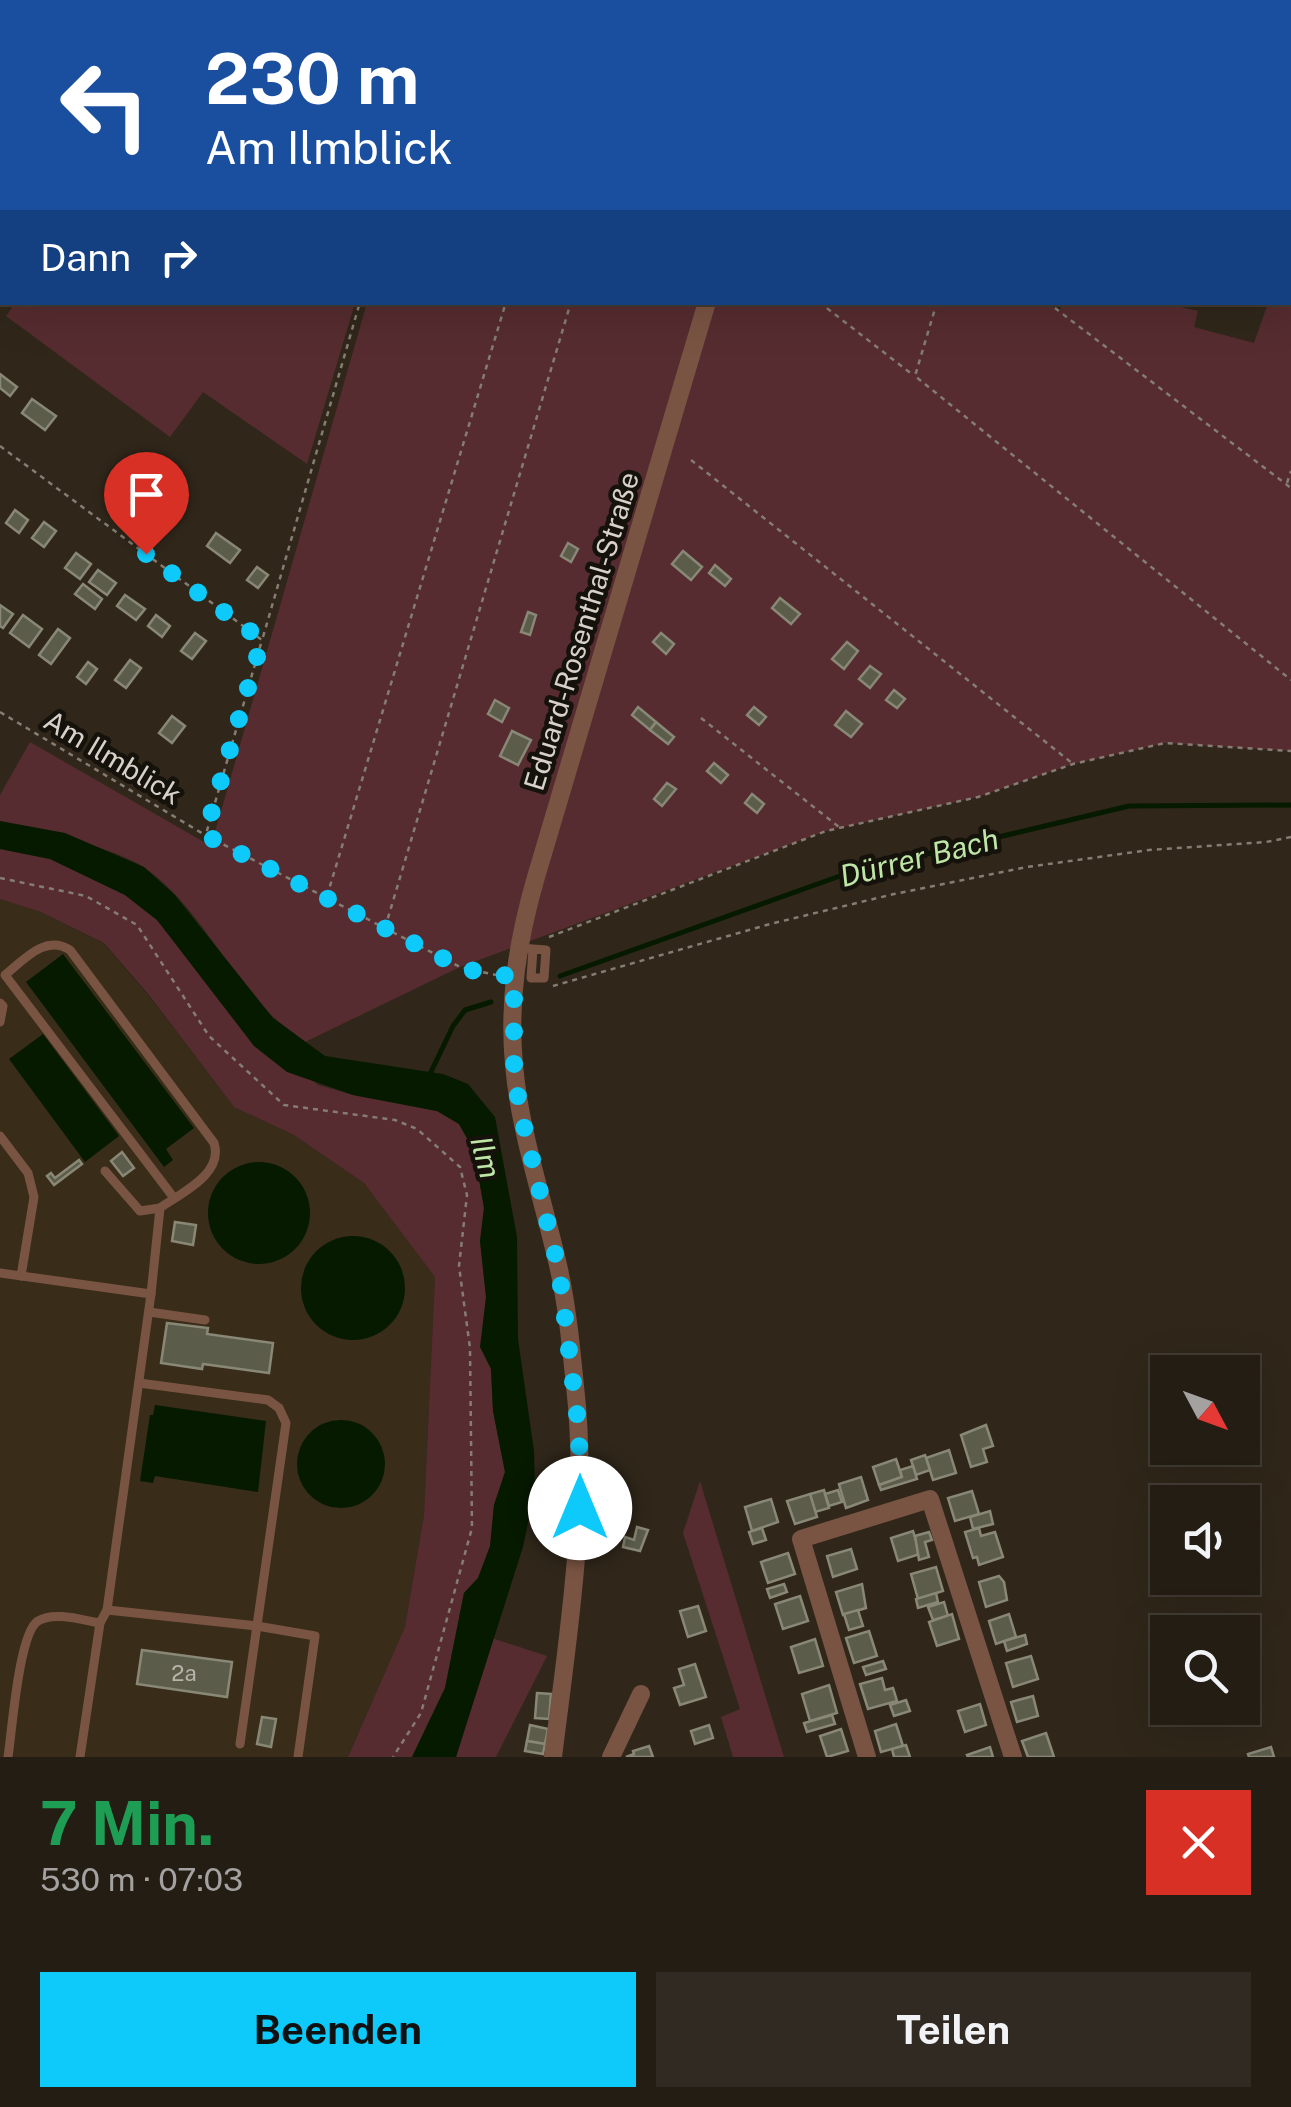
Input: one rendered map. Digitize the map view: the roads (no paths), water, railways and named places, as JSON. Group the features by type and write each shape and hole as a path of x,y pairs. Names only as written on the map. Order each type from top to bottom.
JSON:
{"street":[{"name":"Eduard-Rosenthal-Straße","path":"553,1757 580,1508 579,1430 559,1270 519,1106 512,1035 514,976 526,949 706,305"},
{"path":"867,1757 800,1539 930,1499 1012,1757"},
{"path":"610,1757 641,1694"}],"lane":[{"path":"106,1170 140,1211 160,1208 174,1198 211,1168 216,1160 214,1143 70,950 52,944 40,948 2,977 174,1198"},
{"path":"0,1003 0,1022"},
{"path":"0,1136 28,1174 34,1197 20,1276"},
{"path":"80,1757 100,1623 106,1610 160,1208"},
{"path":"0,1273 151,1294"},
{"path":"149,1312 205,1320"},
{"path":"139,1383 268,1400 279,1408 286,1423 240,1744"},
{"path":"106,1610 315,1636 298,1757"},
{"path":"8,1757 24,1638 36,1622 52,1616 100,1623"}],"water":[{"name":"Ilm","path":"0,821 65,833 144,867 175,895 273,1018 325,1056 443,1074 468,1084 495,1117 517,1237 518,1339 534,1451 535,1489 523,1547 456,1757 412,1757 445,1688 464,1593 478,1578 490,1546 494,1505 505,1472 493,1411 491,1369 480,1347 486,1297 480,1241 484,1208 474,1151 459,1124 437,1111 353,1095 287,1072 254,1046 157,920 125,895 50,859 0,849"},
{"path":"63,954 194,1128 166,1149 173,1160 164,1167 26,982"},
{"path":"43,1034 119,1136 85,1162 9,1059"},
{"path":"259,1162 279,1165 302,1184 310,1213 307,1233 288,1256 259,1264 239,1261 216,1242 208,1213 211,1193 230,1170"},
{"path":"353,1236 373,1240 390,1251 401,1268 405,1288 401,1308 390,1325 373,1336 353,1340 333,1336 316,1325 305,1308 301,1288 305,1268 316,1251 333,1240"},
{"path":"155,1405 266,1421 258,1492 155,1476 153,1483 140,1481"},
{"path":"341,1420 358,1423 372,1433 382,1447 382,1481 372,1495 358,1505 341,1508 324,1505 310,1495 300,1481 297,1464 300,1447 310,1433 324,1423"}],"waterway":[{"name":"Dürrer Bach","path":"560,976 851,872 1129,806 1291,805"},
{"name":"Dürrer Bach","path":"429,1076 465,1010 491,1002"}]}
